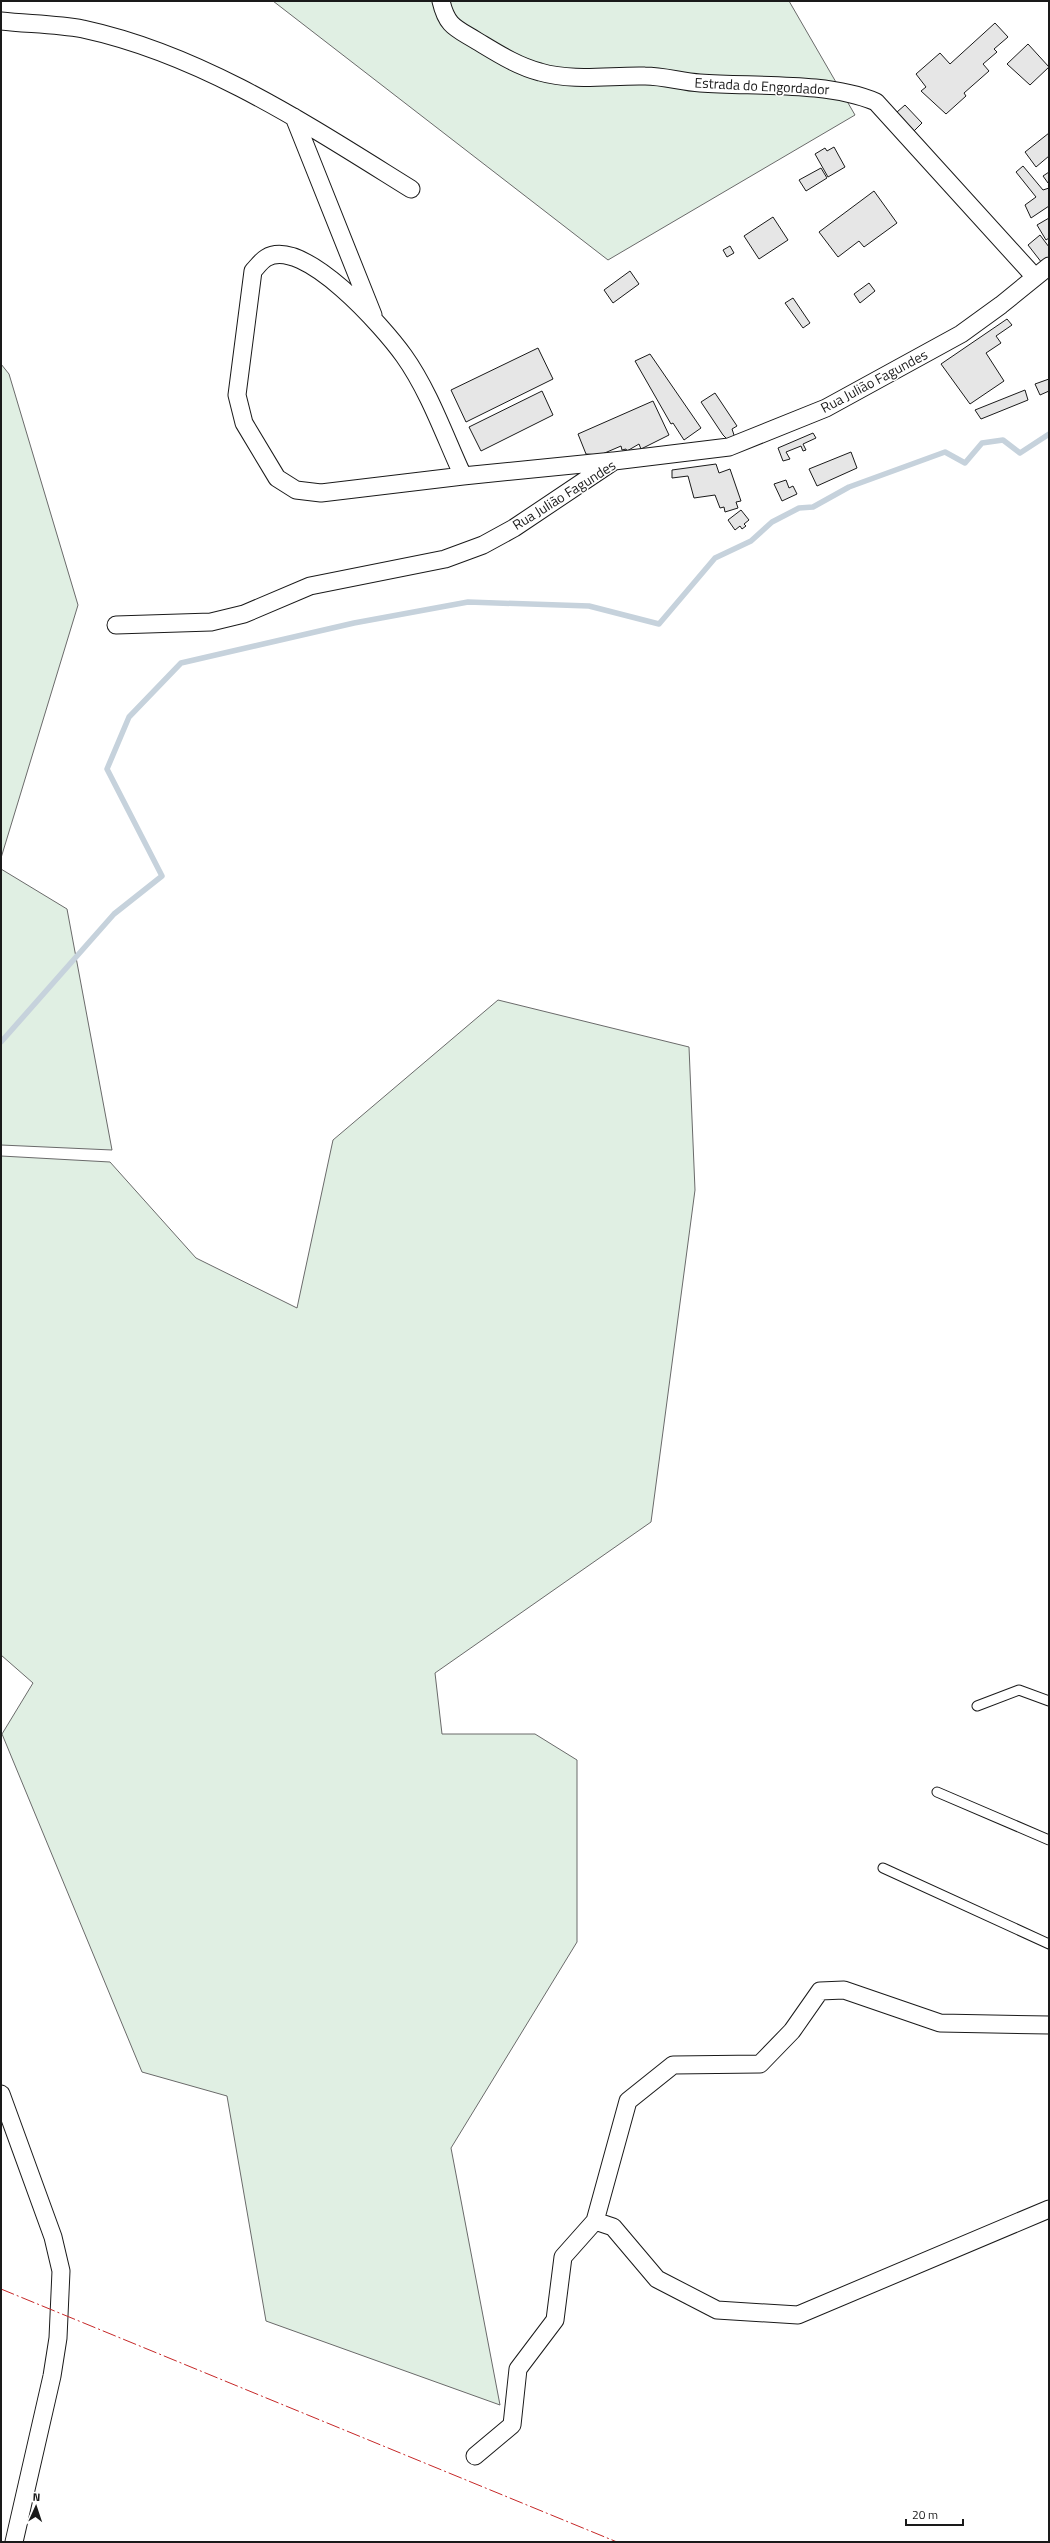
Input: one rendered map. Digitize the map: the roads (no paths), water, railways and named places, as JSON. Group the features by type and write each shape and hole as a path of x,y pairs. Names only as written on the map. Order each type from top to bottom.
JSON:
{"street":[{"name":"Estrada do Engordador","path":"441,1 446,20 458,31 493,52 544,73 586,78 646,76 697,83 826,88 859,94 876,102 1034,276"},
{"path":"1,21 82,29 174,56 294,117 411,189"},
{"path":"294,117 374,319"},
{"path":"463,476 432,408 405,357 374,319 331,280 301,259 282,255 266,258 253,271 237,395 244,424 277,478 296,490 321,493 463,476 614,461"},
{"name":"Rua Julião Fagundes","path":"116,625 211,622 244,614 310,586 445,559 483,545 514,528 614,461 729,447 818,411 961,334 1001,305 1034,276 1049,266"},
{"path":"475,2456 512,2425 518,2369 555,2320 563,2257 595,2221 628,2102 673,2065 760,2064 792,2031 820,1991 844,1990 940,2023 1049,2025"},
{"path":"1,2094 53,2237 61,2271 58,2338 52,2376 14,2542"},
{"path":"595,2221 613,2227 657,2279 717,2310 798,2315 1049,2209"}],"lane":[{"path":"977,1706 1019,1690 1049,1702"},
{"path":"937,1792 1049,1840"},
{"path":"883,1868 1049,1944"}],"waterway":[{"path":"1,1042 114,914 162,876 107,769 129,717 181,663 354,623 468,602 589,606 659,624 715,558 751,541 772,522 799,508 813,507 849,487 945,452 965,463 982,443 1003,440 1020,453 1049,434"}]}
